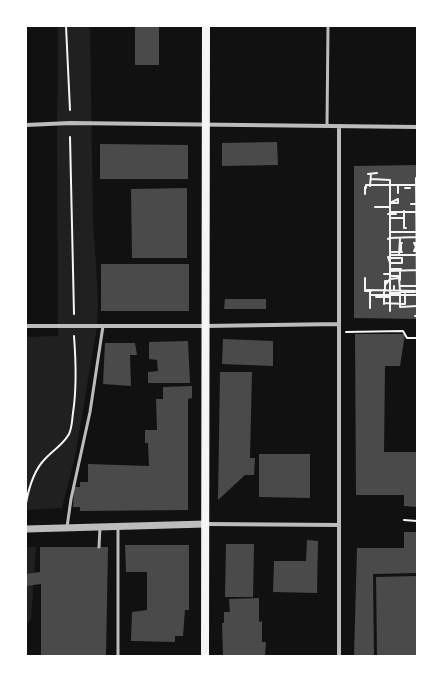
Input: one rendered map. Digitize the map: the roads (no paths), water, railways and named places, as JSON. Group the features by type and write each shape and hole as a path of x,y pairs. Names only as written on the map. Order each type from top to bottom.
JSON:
{"main road":[{"path":"205,656 206,26"}],"street":[{"path":"26,124 70,123 417,126"},
{"path":"339,656 340,126"},
{"path":"26,326 339,324"},
{"path":"26,529 206,524 339,525"}],"lane":[{"path":"327,126 328,26"},
{"path":"67,528 71,499 90,412 103,326"},
{"path":"118,526 118,656"},
{"path":"99,546 100,527"}]}
